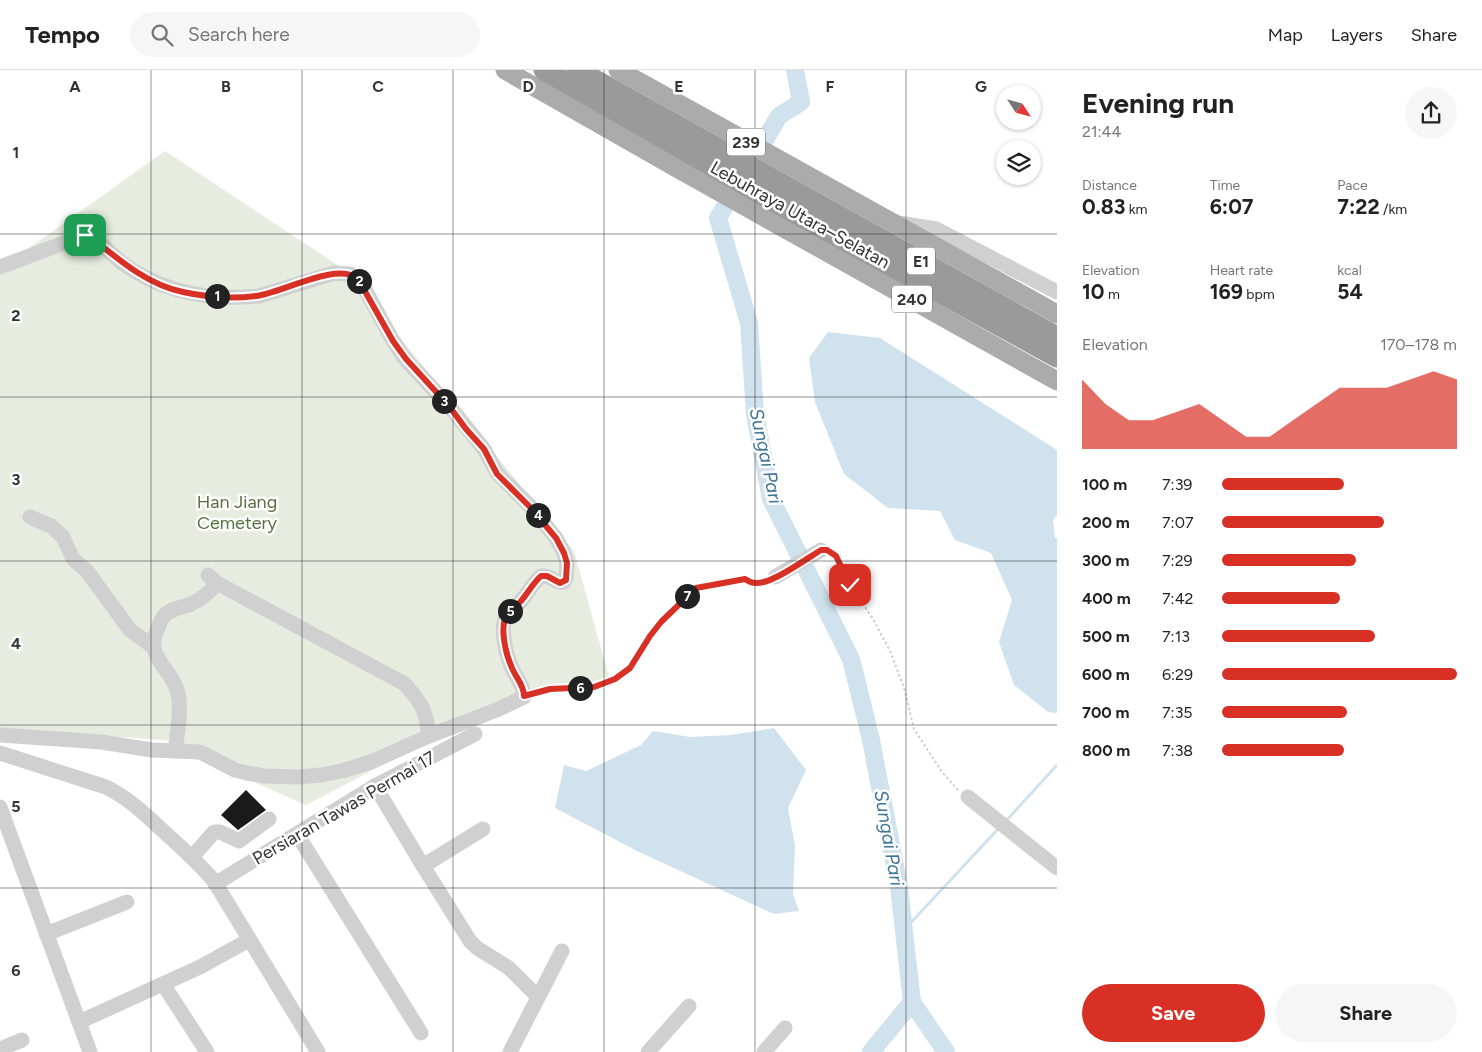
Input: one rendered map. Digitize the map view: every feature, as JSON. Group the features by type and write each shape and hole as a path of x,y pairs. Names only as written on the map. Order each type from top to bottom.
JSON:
{"highway":[{"name":"Lebuhraya Utara–Selatan","path":"544,70 687,141 780,193 1057,357"},
{"name":"Lebuhraya Utara–Selatan","path":"577,70 687,141"},
{"name":"Lebuhraya Utara–Selatan","path":"780,193 1057,337"}],"main road":[{"path":"505,70 687,141"},
{"name":"239","path":"618,70 649,88 687,141 780,193 892,222 1057,314"},
{"name":"240","path":"780,193 1057,381"},
{"path":"980,271 1026,286 1057,303"}],"street":[{"path":"637,71 649,88"},
{"path":"892,222 936,228 1057,292"},
{"path":"0,266 85,235 92,238 128,266 152,280 169,288 195,295 259,296 334,273 342,272 354,276 362,284 393,341 406,359 449,406 484,449 497,474 546,525 556,538 567,563 566,580 560,583 547,576 541,576 522,601 510,611 502,627 509,659 514,672 523,686 524,696 499,709 428,736 373,761 342,771 298,777 265,776 235,770 206,754 175,752 101,742 0,735"},
{"path":"30,517 51,526 63,537 73,559 87,571 130,630 152,646 175,682 179,697 175,752"},
{"path":"775,578 821,550"},
{"path":"152,646 154,636 163,617 172,609 190,605 203,598 213,579 406,684 422,704 427,719 428,736"},
{"name":"Persiaran Tawas Permai 17","path":"215,884 375,786 475,734"},
{"path":"0,753 106,787 119,794 142,811 192,857 215,884 318,1052"},
{"path":"375,786 422,866 470,941 482,952 502,963 538,997"},
{"path":"968,797 1057,868"},
{"path":"0,807 90,1052"},
{"path":"192,857 214,832 220,832 239,841 268,819"},
{"path":"422,866 484,829"},
{"path":"297,834 421,1033"},
{"path":"46,934 127,902"},
{"path":"79,1022 200,967 249,940"},
{"path":"510,1052 562,951"},
{"path":"163,984 207,1052"},
{"path":"648,1052 689,1006"},
{"path":"764,1052 785,1028"},
{"path":"0,1050 22,1040"}],"path":[{"path":"821,550 827,550 836,556 850,585 886,642 904,688 914,729 922,744 948,779 968,797"},
{"path":"524,696 550,689 594,687 615,679 630,668 661,622 696,588 745,579 752,583 762,583 775,578"}],"green space":[{"name":"Han Jiang Cemetery","path":"165,151 345,270 574,551 609,677 486,711 306,805 256,783 175,741 0,728 0,267"}],"water":[{"path":"828,332 880,338 1057,450 1057,515 1053,520 1055,538 1057,538 1057,713 1048,712 1014,685 999,642 1012,600 991,553 955,540 940,511 888,508 844,474 815,402 809,358"},
{"path":"774,728 806,770 788,808 795,846 793,894 799,911 774,914 639,852 555,808 564,765 586,771 641,745 653,731 690,737 731,735"}],"building":[{"path":"246,790 266,810 238,830 221,815"}],"waterway":[{"name":"Sungai Pari","path":"753,160 779,116 801,102 795,70"},
{"name":"Sungai Pari","path":"737,186 718,218 749,323 755,414 771,499 851,659 871,740 899,887 912,1002 946,1052"},
{"path":"1005,822 1057,765"},
{"path":"904,930 999,828"},
{"path":"871,1052 912,1002"}],"route":[{"path":"85,235 92,238 133,270 169,288 195,295 259,296 342,272 358,279 393,341 406,359 449,406 488,454 497,474 550,530 564,553 567,563 566,580 560,583 547,576 541,576 522,601 510,611 502,627 511,666 523,686 524,696 550,689 594,687 625,673 661,622 696,588 745,579 752,583 762,583 775,578 821,550 830,551 836,556 850,585"}]}
